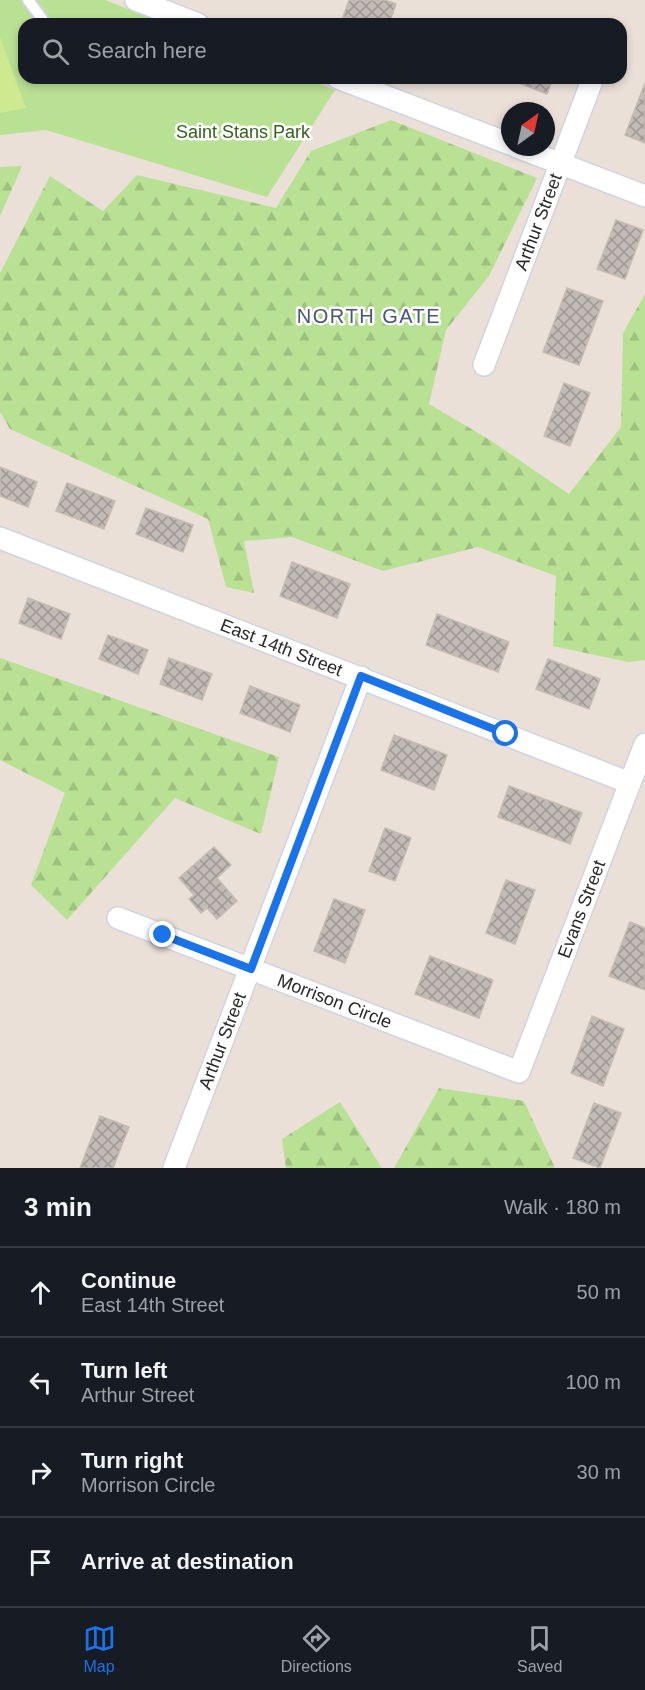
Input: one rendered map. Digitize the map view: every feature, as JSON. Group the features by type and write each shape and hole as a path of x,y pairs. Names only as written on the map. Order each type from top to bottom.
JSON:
{"street":[{"path":"136,0 179,18"},
{"path":"354,84 501,141"},
{"name":"Arthur Street","path":"484,366 591,84"},
{"path":"540,156 645,196"},
{"name":"East 14th Street","path":"0,538 361,676 630,783"},
{"name":"Arthur Street","path":"174,1168 361,676"},
{"name":"Evans Street","path":"519,1072 645,744"},
{"name":"Morrison Circle","path":"118,918 519,1072"}],"lane":[{"path":"28,0 42,18"}],"green space":[{"name":"Saint Stans Park","path":"0,0 105,0 151,18 18,18 18,84 320,84 335,90 267,197 46,130 0,135"},
{"path":"0,37 26,108 0,113"},
{"path":"391,120 537,178 489,276 446,330 429,404 490,440 569,494 621,427 623,333 645,294 645,660 628,662 553,646 556,576 478,547 383,571 292,537 244,541 254,593 226,587 208,519 10,429 0,412 0,273 50,176 103,211 137,175 276,208 311,151"},
{"path":"22,166 0,216 0,167"},
{"path":"0,658 279,757 261,834 175,798 67,920 31,885 65,793 0,760"},
{"path":"439,1088 524,1101 555,1168 394,1168"},
{"path":"340,1102 382,1168 286,1168 282,1139"}],"building":[{"path":"349,0 385,0 396,4 391,18 343,18"},
{"path":"645,83 645,143 625,135"},
{"path":"521,84 551,84 547,94"},
{"path":"616,220 643,230 625,279 597,269"},
{"path":"567,288 603,301 579,365 543,352"},
{"path":"564,383 590,393 570,446 544,436"},
{"path":"0,467 37,482 28,507 0,496"},
{"path":"67,483 115,501 104,529 56,511"},
{"path":"146,508 193,525 183,552 136,534"},
{"path":"292,562 350,584 337,618 280,596"},
{"path":"28,598 70,614 61,639 19,623"},
{"path":"437,614 509,642 498,672 426,645"},
{"path":"108,635 148,650 138,674 99,659"},
{"path":"169,658 212,674 202,700 160,684"},
{"path":"548,659 600,679 589,709 536,689"},
{"path":"250,686 300,705 290,732 240,713"},
{"path":"394,735 447,755 434,790 381,770"},
{"path":"509,786 582,813 570,844 498,817"},
{"path":"385,828 411,838 395,881 369,871"},
{"path":"214,847 231,865 217,878 237,901 217,919 207,908 201,913 189,899 194,895 179,878"},
{"path":"506,880 535,890 515,944 486,933"},
{"path":"334,899 365,910 345,963 314,951"},
{"path":"630,922 645,928 645,990 609,976"},
{"path":"430,956 493,980 479,1018 415,994"},
{"path":"592,1016 624,1029 603,1086 571,1073"},
{"path":"594,1103 621,1113 600,1168 573,1158"},
{"path":"100,1116 129,1127 113,1168 80,1168"}],"district":[{"name":"NORTH GATE","path":"369,316"}],"route":[{"path":"163,935 251,969 361,676 506,734"}]}
